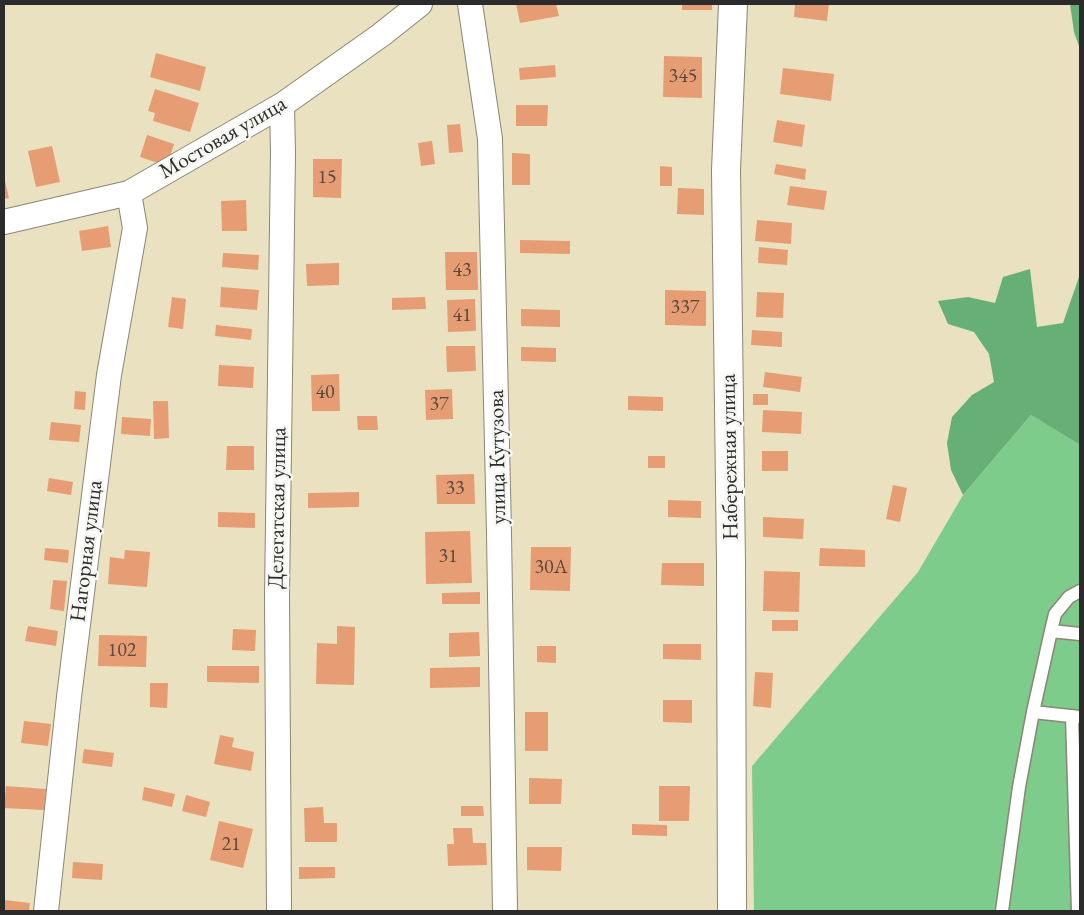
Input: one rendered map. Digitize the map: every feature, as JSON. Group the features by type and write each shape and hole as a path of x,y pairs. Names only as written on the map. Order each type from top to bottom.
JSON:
{"street":[{"name":"Мостовая улица","path":"4,222 129,193 282,105 381,35 420,4"},
{"name":"улица Кутузова","path":"470,4 490,139 500,533 505,911"},
{"name":"Набережная улица","path":"732,911 732,565 726,170 733,4"},
{"name":"Делегатская улица","path":"279,911 277,596 282,105"},
{"name":"Нагорная улица","path":"46,911 69,697 110,375 135,228 129,193"}],"lane":[{"path":"1002,911 1019,787 1051,631 1056,614 1069,597 1080,591"},
{"path":"1051,631 1080,634"},
{"path":"1033,712 1076,717 1078,911"}],"green space":[{"path":"1070,4 1080,4 1080,49 1074,32"},
{"path":"1030,269 1037,327 1063,323 1080,274 1080,445 1031,415 963,495 951,470 947,443 952,417 972,395 994,382 989,354 974,332 948,324 938,301 968,297 995,303 1003,277"},
{"path":"1031,415 1080,445 1080,911 754,911 752,766 918,572 963,495"}],"building":[{"path":"516,4 556,4 559,16 520,23"},
{"path":"682,4 712,4 712,10 682,10"},
{"path":"795,4 829,4 827,21 794,17"},
{"path":"156,53 206,67 200,91 150,77"},
{"path":"664,56 702,57 702,98 663,97"},
{"path":"555,65 556,77 520,80 519,68"},
{"path":"783,68 834,74 831,101 780,94"},
{"path":"155,89 199,103 190,132 153,121 155,113 148,111"},
{"path":"516,105 548,105 547,126 516,126"},
{"path":"777,120 805,125 802,147 773,142"},
{"path":"460,124 463,152 449,153 447,125"},
{"path":"147,135 174,144 167,166 140,157"},
{"path":"432,141 435,164 421,166 418,143"},
{"path":"52,146 60,182 36,187 28,151"},
{"path":"512,153 530,154 530,185 512,185"},
{"path":"313,159 342,159 341,198 313,197"},
{"path":"776,164 806,169 805,180 774,174"},
{"path":"660,166 672,167 672,186 660,186"},
{"path":"4,177 9,198 4,199"},
{"path":"790,186 827,191 824,210 787,205"},
{"path":"678,188 704,189 704,215 677,214"},
{"path":"246,200 247,231 222,231 221,201"},
{"path":"757,220 792,223 791,244 755,241"},
{"path":"108,226 111,247 82,251 79,231"},
{"path":"520,240 570,241 570,254 520,253"},
{"path":"759,247 788,250 787,265 758,263"},
{"path":"445,252 477,252 478,290 446,290"},
{"path":"223,253 259,255 258,270 222,267"},
{"path":"339,263 339,285 307,286 306,264"},
{"path":"221,287 259,290 257,310 220,307"},
{"path":"665,290 706,291 706,326 665,325"},
{"path":"757,292 784,293 783,318 756,317"},
{"path":"172,297 186,299 183,329 168,327"},
{"path":"425,297 426,309 392,310 392,298"},
{"path":"475,299 476,331 448,332 447,300"},
{"path":"521,309 560,310 560,327 521,326"},
{"path":"216,325 252,329 251,340 215,336"},
{"path":"752,330 782,332 782,347 751,345"},
{"path":"446,346 475,346 476,371 447,372"},
{"path":"521,347 556,348 556,362 521,361"},
{"path":"219,365 254,367 253,388 218,386"},
{"path":"765,372 802,377 800,392 763,387"},
{"path":"339,374 340,411 312,411 311,375"},
{"path":"452,389 453,419 426,420 425,390"},
{"path":"75,391 86,392 85,410 74,409"},
{"path":"753,394 768,394 768,405 753,405"},
{"path":"628,396 663,397 663,411 628,410"},
{"path":"153,401 168,401 169,438 154,439"},
{"path":"763,410 802,412 801,434 762,432"},
{"path":"357,416 377,416 378,430 358,430"},
{"path":"122,417 151,419 150,436 121,434"},
{"path":"51,422 81,425 79,442 49,440"},
{"path":"227,446 254,446 254,470 226,470"},
{"path":"762,451 788,451 788,471 762,471"},
{"path":"648,456 665,456 665,468 648,468"},
{"path":"474,474 475,504 437,504 436,475"},
{"path":"49,478 73,482 71,495 47,491"},
{"path":"893,485 907,488 900,522 886,519"},
{"path":"359,492 359,507 308,508 308,493"},
{"path":"668,500 701,501 701,518 668,517"},
{"path":"218,512 255,513 255,528 218,527"},
{"path":"763,517 804,519 803,539 763,537"},
{"path":"470,531 472,583 426,584 425,532"},
{"path":"531,547 571,547 570,591 530,590"},
{"path":"45,548 69,550 68,563 44,560"},
{"path":"820,548 865,550 865,567 819,566"},
{"path":"125,550 150,552 147,587 108,584 110,557 124,559"},
{"path":"662,563 704,563 704,586 661,585"},
{"path":"764,571 800,572 799,612 763,611"},
{"path":"53,580 67,581 64,611 50,609"},
{"path":"480,592 480,604 442,604 442,593"},
{"path":"772,620 798,620 798,631 772,631"},
{"path":"28,626 58,631 56,646 25,641"},
{"path":"337,626 355,627 354,685 316,684 317,643 337,644"},
{"path":"233,629 256,630 255,651 232,650"},
{"path":"479,632 480,656 449,657 449,633"},
{"path":"99,635 147,636 146,667 98,666"},
{"path":"663,644 701,644 701,660 663,659"},
{"path":"537,646 556,646 556,663 537,662"},
{"path":"207,666 259,666 259,683 207,682"},
{"path":"480,667 480,687 430,688 430,668"},
{"path":"755,672 773,673 771,708 753,706"},
{"path":"150,683 168,683 167,708 150,707"},
{"path":"663,700 692,700 692,723 663,722"},
{"path":"525,712 548,712 548,751 525,751"},
{"path":"24,721 51,724 48,746 21,743"},
{"path":"220,735 234,738 232,747 254,752 251,771 214,764"},
{"path":"84,749 114,753 112,767 82,763"},
{"path":"529,778 562,779 561,804 529,804"},
{"path":"6,786 46,789 44,810 4,808"},
{"path":"659,786 690,786 689,821 659,821"},
{"path":"144,787 175,794 172,807 142,800"},
{"path":"186,795 210,802 206,817 182,811"},
{"path":"461,806 483,806 484,816 461,816"},
{"path":"323,807 324,823 337,823 337,842 305,842 304,808"},
{"path":"219,821 253,829 243,868 210,860"},
{"path":"632,824 667,825 667,836 632,835"},
{"path":"453,828 472,828 473,843 486,843 487,865 448,866 447,844 454,844"},
{"path":"527,847 562,847 561,871 527,870"},
{"path":"73,862 103,864 102,880 72,878"},
{"path":"299,867 335,867 335,878 299,879"},
{"path":"4,900 30,903 29,911 4,911"}]}
